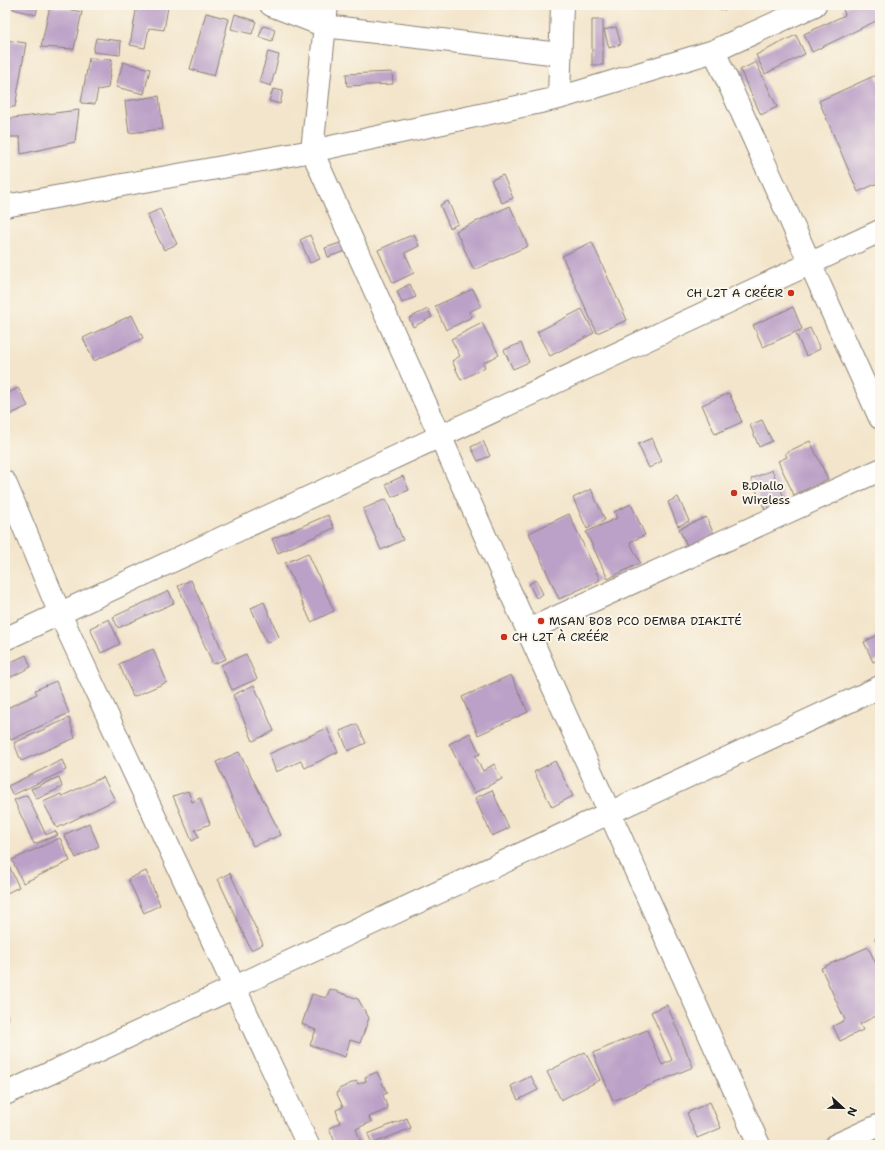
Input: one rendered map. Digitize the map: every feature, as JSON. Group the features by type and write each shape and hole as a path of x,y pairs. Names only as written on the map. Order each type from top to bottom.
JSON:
{"street":[{"path":"270,5 559,54"},
{"path":"559,98 559,54 562,5"},
{"path":"5,206 312,151 559,98 714,51 815,5"},
{"path":"326,15 312,151 759,1145"},
{"path":"714,51 880,418"},
{"path":"5,639 880,231"},
{"path":"528,630 880,470"},
{"path":"5,482 60,614 308,1145"},
{"path":"5,1094 880,687"},
{"path":"836,1145 880,1125"}],"building":[{"path":"13,5 38,5 36,15 13,9"},
{"path":"137,5 159,5 168,7 164,30 149,28 145,48 130,45"},
{"path":"651,5 651,8 603,6"},
{"path":"709,5 725,5 725,10 709,7"},
{"path":"850,5 880,5 880,19 812,52 804,34 845,15 843,9"},
{"path":"50,6 82,12 74,49 41,47"},
{"path":"206,13 229,19 214,76 190,69"},
{"path":"235,14 256,21 252,34 231,29"},
{"path":"592,20 603,20 603,65 592,65"},
{"path":"263,26 275,29 272,41 259,37"},
{"path":"616,27 621,44 609,48 604,30"},
{"path":"796,35 805,54 765,74 756,55"},
{"path":"96,38 121,41 120,55 93,52"},
{"path":"5,40 26,43 15,107 5,107 5,98 8,85 5,84"},
{"path":"268,52 279,55 271,86 259,82"},
{"path":"89,58 112,59 108,88 98,90 95,104 81,103"},
{"path":"123,62 150,69 144,94 116,87"},
{"path":"756,62 777,107 761,115 740,70"},
{"path":"392,72 393,84 347,86 346,74"},
{"path":"876,75 880,85 880,182 858,192 819,101"},
{"path":"273,89 283,91 280,104 269,101"},
{"path":"159,96 163,129 129,133 125,101"},
{"path":"79,110 75,142 21,154 20,137 5,137 5,119"},
{"path":"503,175 513,198 502,203 491,180"},
{"path":"448,201 458,224 450,228 440,205"},
{"path":"510,206 528,246 474,270 456,231"},
{"path":"160,209 177,244 164,250 147,215"},
{"path":"414,234 419,246 405,253 414,273 393,283 378,250"},
{"path":"310,235 320,259 310,263 300,240"},
{"path":"343,242 346,251 328,257 325,248"},
{"path":"592,242 627,320 597,333 562,256"},
{"path":"410,284 416,297 402,303 397,291"},
{"path":"473,289 481,306 469,312 472,317 446,330 435,306"},
{"path":"793,307 802,329 763,347 753,325"},
{"path":"428,309 432,317 413,327 409,318"},
{"path":"582,309 594,333 550,356 537,332"},
{"path":"132,315 143,338 94,361 83,338"},
{"path":"482,323 499,355 483,363 485,367 461,380 452,361 460,356 451,339"},
{"path":"810,328 820,349 806,356 796,334"},
{"path":"521,343 529,362 513,369 504,350"},
{"path":"18,388 28,406 5,417 5,389 7,394"},
{"path":"729,393 742,422 715,434 702,405"},
{"path":"762,420 772,441 759,447 750,425"},
{"path":"652,438 662,461 649,468 638,444"},
{"path":"483,441 490,456 478,461 471,447"},
{"path":"810,441 828,479 794,495 778,461 787,457 785,453"},
{"path":"772,470 787,504 767,514 751,479"},
{"path":"403,476 409,490 392,497 386,484"},
{"path":"591,489 605,520 587,529 573,498"},
{"path":"678,497 689,521 678,526 668,502"},
{"path":"386,499 403,540 381,550 363,509"},
{"path":"631,504 645,535 630,542 640,563 608,579 586,532 617,518 614,512"},
{"path":"569,514 600,580 559,599 529,533"},
{"path":"328,515 334,528 278,553 272,539"},
{"path":"706,517 715,536 688,548 679,529"},
{"path":"308,553 334,611 311,622 285,563"},
{"path":"191,580 226,659 213,664 178,586"},
{"path":"536,580 543,594 536,598 529,584"},
{"path":"169,591 174,603 118,628 113,617"},
{"path":"264,602 279,637 267,643 251,608"},
{"path":"109,619 120,644 101,653 90,628"},
{"path":"880,634 880,659 873,662 864,642"},
{"path":"153,649 167,682 133,697 119,664"},
{"path":"246,654 257,679 232,690 221,665"},
{"path":"26,655 31,667 5,680 5,665"},
{"path":"511,675 528,712 478,735 462,697"},
{"path":"56,681 69,713 11,740 5,725 5,709 37,694 35,690"},
{"path":"254,685 274,731 253,741 233,695"},
{"path":"69,718 75,738 21,761 14,743"},
{"path":"357,724 366,743 348,751 340,731"},
{"path":"327,728 338,752 305,768 301,761 276,772 269,754"},
{"path":"470,733 480,754 475,756 483,771 494,764 502,779 474,793 449,744"},
{"path":"239,752 281,835 253,846 216,762"},
{"path":"62,760 66,770 13,795 8,786"},
{"path":"555,761 573,796 552,807 534,772"},
{"path":"59,777 62,787 37,799 31,789"},
{"path":"103,777 115,800 57,828 43,802 61,794 62,796"},
{"path":"492,790 509,828 492,836 475,798"},
{"path":"188,791 192,802 200,798 210,824 195,830 199,837 192,841 173,796"},
{"path":"27,795 46,835 55,831 58,835 34,844 14,800"},
{"path":"89,823 99,846 76,858 64,835"},
{"path":"60,838 70,861 23,883 12,860"},
{"path":"8,864 19,887 5,894 5,865"},
{"path":"146,871 160,905 144,913 128,879"},
{"path":"230,873 263,944 251,950 218,879"},
{"path":"880,936 880,950 875,939"},
{"path":"868,947 880,972 880,1014 860,1024 863,1030 840,1041 833,1026 845,1020 821,968"},
{"path":"330,989 358,999 369,1018 360,1043 350,1040 345,1057 310,1045 316,1030 302,1024 312,994 326,998"},
{"path":"667,1005 693,1067 613,1101 593,1053 647,1030 662,1065 672,1060 651,1012"},
{"path":"5,1010 9,1019 5,1021"},
{"path":"585,1052 600,1080 561,1100 547,1072"},
{"path":"377,1072 387,1093 383,1095 388,1109 369,1117 371,1122 356,1129 362,1145 336,1145 329,1128 340,1123 336,1110 343,1107 337,1094 339,1089 356,1081 358,1084 366,1081 365,1077"},
{"path":"531,1076 538,1090 518,1100 511,1086"},
{"path":"710,1102 721,1128 697,1138 687,1113"},
{"path":"407,1118 411,1128 372,1144 368,1134"}],"place":[{"name":"CH L2T A CRÉER","path":"791,293"},
{"name":"B.Diallo Wireless","path":"734,493"},
{"name":"MSAN B08 PCO DEMBA DIAKITÉ","path":"541,621"},
{"name":"CH L2T À CRÉÉR","path":"504,637"}]}
